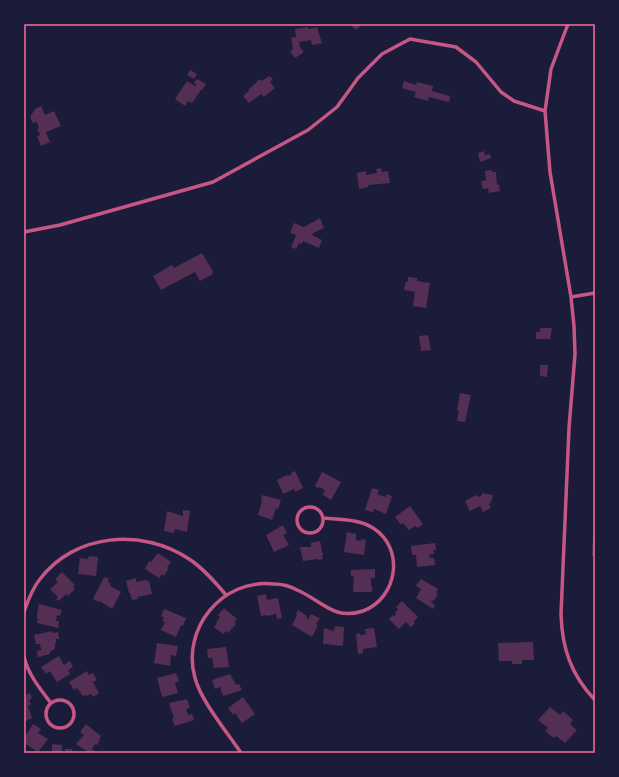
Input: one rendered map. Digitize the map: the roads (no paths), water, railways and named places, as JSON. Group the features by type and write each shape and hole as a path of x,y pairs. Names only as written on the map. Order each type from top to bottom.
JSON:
{"street":[{"path":"568,24 551,69 545,111 550,172 571,297 575,354 569,428 561,614 562,632 570,665 578,679 595,700"},
{"path":"24,232 60,225 213,182 308,130 337,107 358,78 382,54 410,39 456,47 476,62 501,92 514,101 545,111"},
{"path":"571,297 595,293"},
{"path":"308,506 320,510 324,518 321,527 314,533 301,530 297,522 300,511 308,506"},
{"path":"241,753 200,690 195,679 193,668 193,644 201,621 216,603 226,595 247,586 260,583 272,583 285,585 297,590 325,607 340,613 356,613 370,608 377,603 387,592 393,577 394,561 392,554 386,540 375,530 362,523 324,518"},
{"path":"24,612 30,594 39,580 50,567 64,556 79,548 94,543 128,539 144,541 175,551 190,559 201,568 226,595"},
{"path":"24,657 39,689 51,703"},
{"path":"55,700 64,700 71,706 74,715 70,723 62,728 57,728 49,723 46,715 48,706 51,703 55,700"}]}
